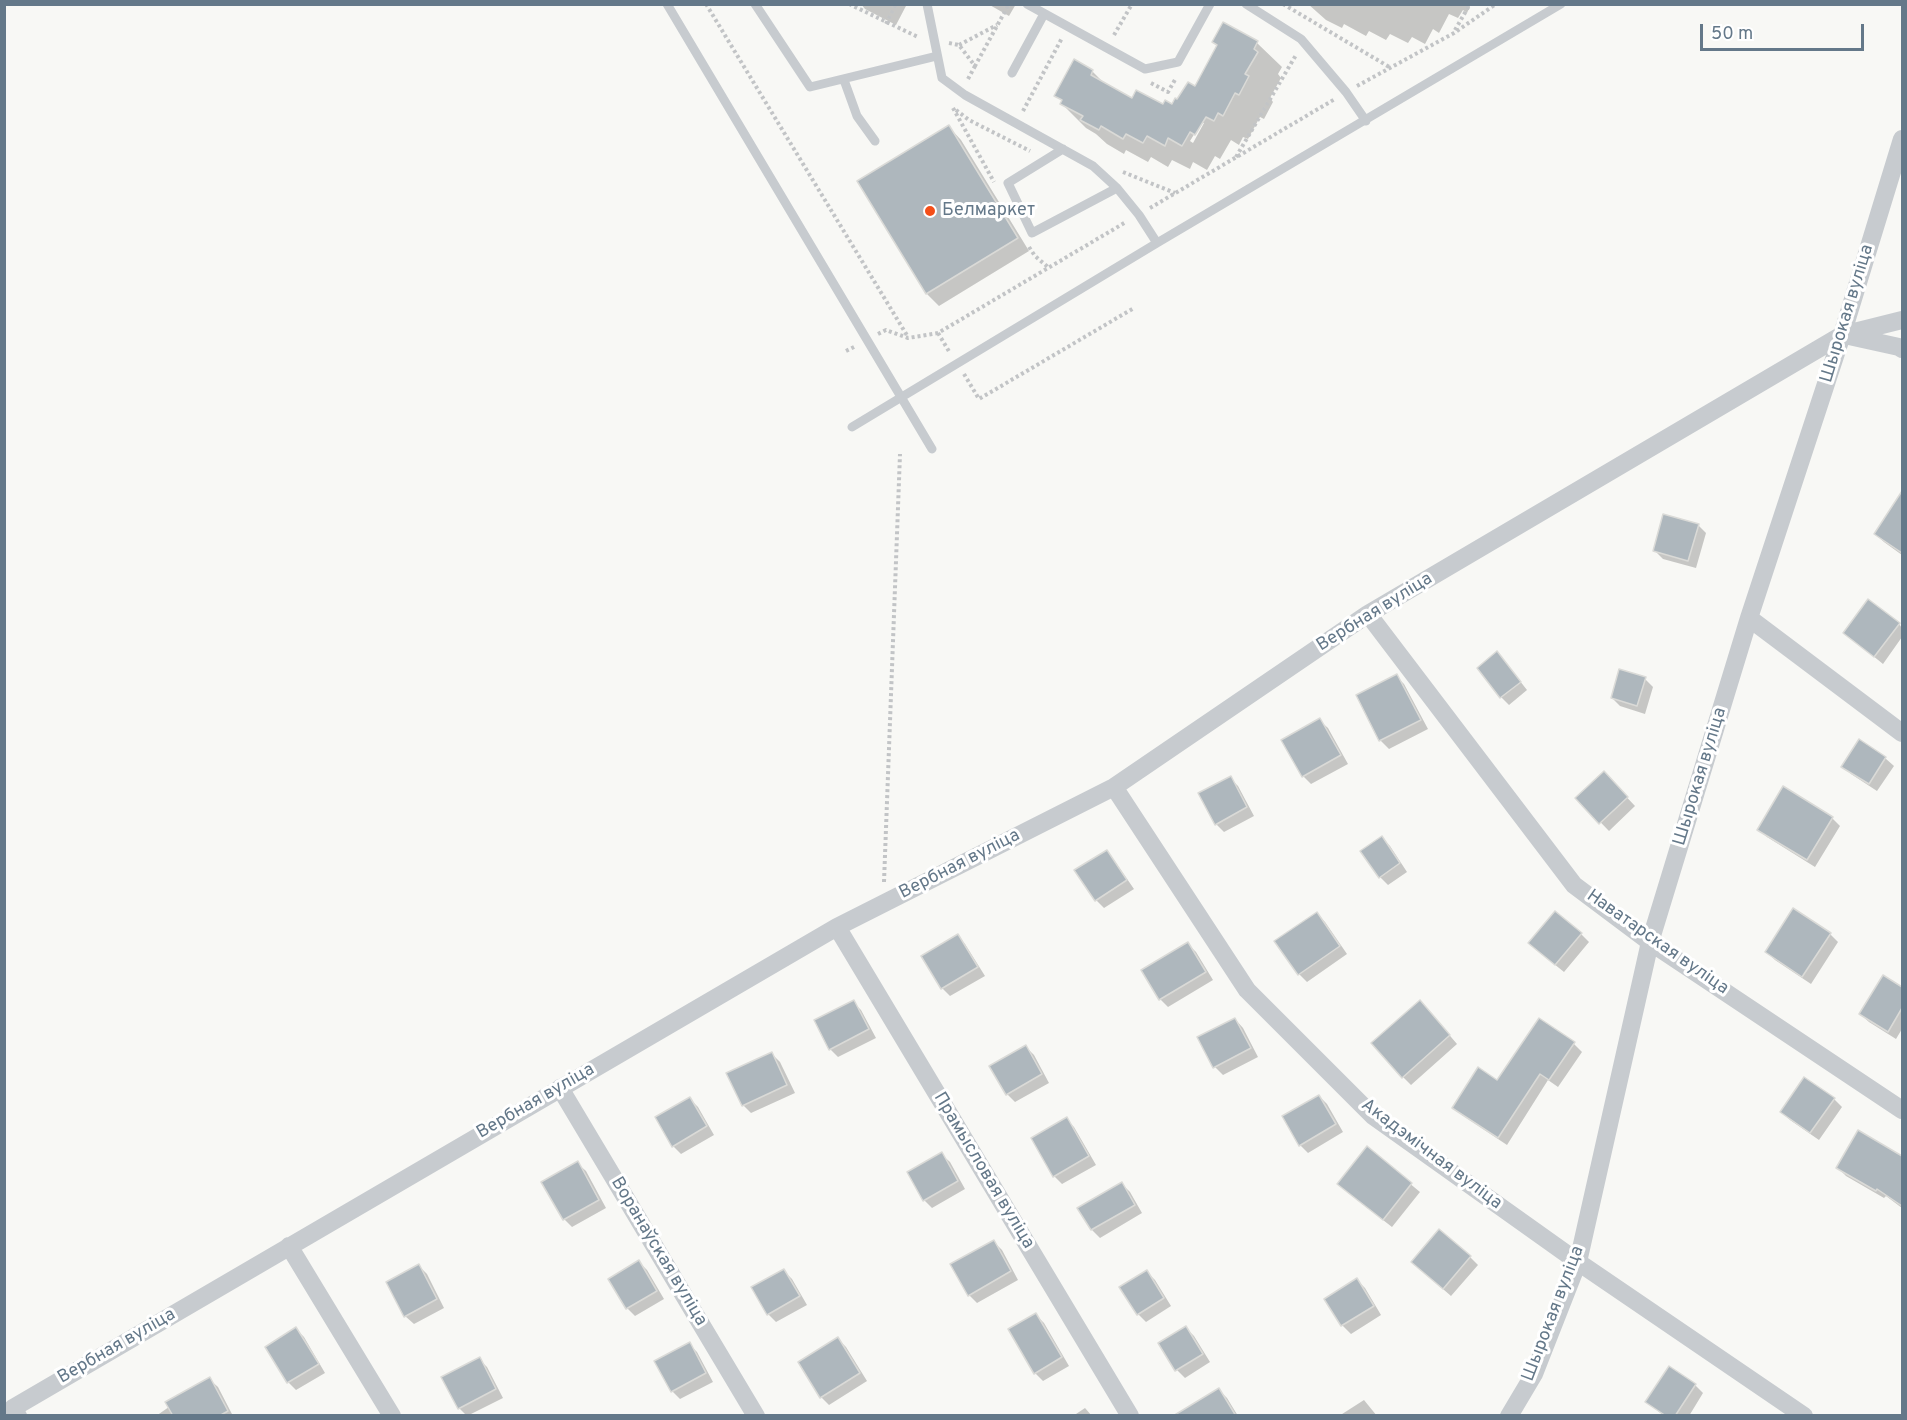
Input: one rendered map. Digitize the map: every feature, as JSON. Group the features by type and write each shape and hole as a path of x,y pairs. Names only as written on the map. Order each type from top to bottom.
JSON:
{"street":[{"name":"Шырокая вуліца","path":"1509,1416 1534,1374 1578,1262 1650,942 1749,618 1842,335 1902,139"},
{"name":"Вербная вуліца","path":"15,1412 289,1246 837,927 1114,787 1368,614 1842,335 1902,320"},
{"path":"1842,335 1899,346 1902,349"},
{"name":"Наватарская вуліца","path":"1368,614 1574,885 1650,942 1902,1110"},
{"path":"1749,618 1902,733"},
{"name":"Акадэмічная вуліца","path":"1114,787 1247,990 1373,1116 1578,1262 1804,1416"},
{"name":"Прамысловая вуліца","path":"837,927 1130,1416"},
{"name":"Воранаўская вуліца","path":"560,1088 756,1416"},
{"path":"289,1246 392,1416"}],"lane":[{"path":"667,4 932,449"},
{"path":"755,4 810,87 937,56"},
{"path":"927,4 942,78 965,95 1093,166 1117,188 1157,243"},
{"path":"1027,4 1145,69 1178,62 1210,4"},
{"path":"1246,4 1301,39 1346,92 1366,121"},
{"path":"852,428 1157,243 1561,4"},
{"path":"1012,73 1044,14"},
{"path":"844,80 857,116 875,141"},
{"path":"1063,149 1008,183 1032,233 1117,188"}],"path":[{"path":"706,4 908,338"},
{"path":"886,24 896,4"},
{"path":"1106,48 1132,4"},
{"path":"1283,4 1391,69"},
{"path":"1454,33 1470,4"},
{"path":"846,351 886,330 908,338 938,333 1346,92 1454,33 1496,4"},
{"path":"959,45 998,25"},
{"path":"1006,140 1063,38"},
{"path":"1236,157 1299,49"},
{"path":"967,81 975,66"},
{"path":"938,333 979,399 1134,308"},
{"path":"884,904 900,454"}],"building":[{"path":"1223,22 1258,41 1254,49 1258,52 1245,74 1249,76 1239,95 1235,93 1223,116 1218,113 1214,121 1206,117 1195,135 1190,132 1182,146 1168,138 1165,146 1147,136 1143,143 1126,134 1123,139 1101,126 1099,130 1080,120 1083,116 1060,104 1062,100 1054,96 1074,59 1093,70 1091,75 1132,98 1136,90 1163,104 1165,100 1172,104 1188,82 1195,86 1217,45 1212,42"},
{"path":"949,125 1018,238 926,294 857,181"},
{"path":"1902,491 1902,553 1874,534"},
{"path":"1663,514 1699,524 1688,561 1653,551"},
{"path":"1868,599 1900,623 1874,657 1843,633"},
{"path":"1497,651 1521,682 1500,698 1477,668"},
{"path":"1619,669 1646,677 1637,706 1611,698"},
{"path":"1397,674 1421,720 1379,741 1356,695"},
{"path":"1320,718 1341,755 1302,777 1281,740"},
{"path":"1859,739 1886,757 1869,784 1841,767"},
{"path":"1604,771 1628,797 1599,824 1575,798"},
{"path":"1231,776 1247,807 1215,825 1198,793"},
{"path":"1783,786 1833,817 1807,860 1757,830"},
{"path":"1382,836 1400,863 1379,878 1360,851"},
{"path":"1107,850 1127,880 1095,901 1074,870"},
{"path":"1793,908 1831,933 1802,977 1765,952"},
{"path":"1555,911 1582,933 1555,965 1528,943"},
{"path":"1317,912 1340,946 1298,975 1274,941"},
{"path":"958,934 978,967 941,989 921,956"},
{"path":"1188,942 1206,972 1159,1000 1141,970"},
{"path":"1883,975 1902,987 1902,1008 1888,1032 1859,1014"},
{"path":"854,1000 869,1029 829,1050 814,1020"},
{"path":"1420,1000 1450,1035 1402,1078 1371,1043"},
{"path":"1235,1018 1251,1048 1213,1068 1197,1037"},
{"path":"1539,1018 1575,1042 1549,1080 1540,1074 1498,1138 1452,1108 1478,1067 1497,1080"},
{"path":"1026,1045 1042,1074 1006,1095 989,1066"},
{"path":"772,1052 787,1085 742,1106 726,1073"},
{"path":"1804,1077 1835,1098 1810,1133 1780,1112"},
{"path":"1319,1095 1336,1124 1299,1146 1282,1116"},
{"path":"690,1097 707,1126 672,1147 655,1117"},
{"path":"1067,1117 1089,1156 1053,1177 1031,1138"},
{"path":"1858,1130 1902,1156 1902,1206 1877,1189 1876,1191 1836,1168"},
{"path":"1367,1146 1412,1183 1383,1220 1337,1184"},
{"path":"942,1152 958,1181 923,1201 907,1172"},
{"path":"578,1161 599,1200 563,1220 541,1182"},
{"path":"1122,1182 1135,1205 1091,1230 1077,1208"},
{"path":"1439,1229 1471,1256 1443,1289 1411,1262"},
{"path":"994,1240 1011,1271 968,1296 950,1264"},
{"path":"639,1260 657,1291 626,1309 608,1279"},
{"path":"419,1264 437,1299 404,1317 386,1282"},
{"path":"784,1269 800,1296 767,1315 751,1287"},
{"path":"1147,1270 1164,1298 1137,1315 1119,1287"},
{"path":"1357,1278 1374,1306 1341,1326 1324,1299"},
{"path":"1036,1313 1062,1357 1034,1374 1008,1329"},
{"path":"1186,1326 1203,1354 1175,1371 1158,1343"},
{"path":"296,1327 319,1364 287,1383 265,1347"},
{"path":"838,1337 860,1373 820,1398 798,1362"},
{"path":"690,1342 706,1373 671,1392 654,1361"},
{"path":"480,1357 496,1389 458,1409 441,1377"},
{"path":"1669,1366 1696,1384 1675,1416 1666,1416 1645,1402"},
{"path":"210,1377 228,1411 219,1416 173,1416 165,1402"},
{"path":"1219,1388 1236,1416 1173,1416"}],"place":[{"name":"Белмаркет","path":"930,211"}]}
